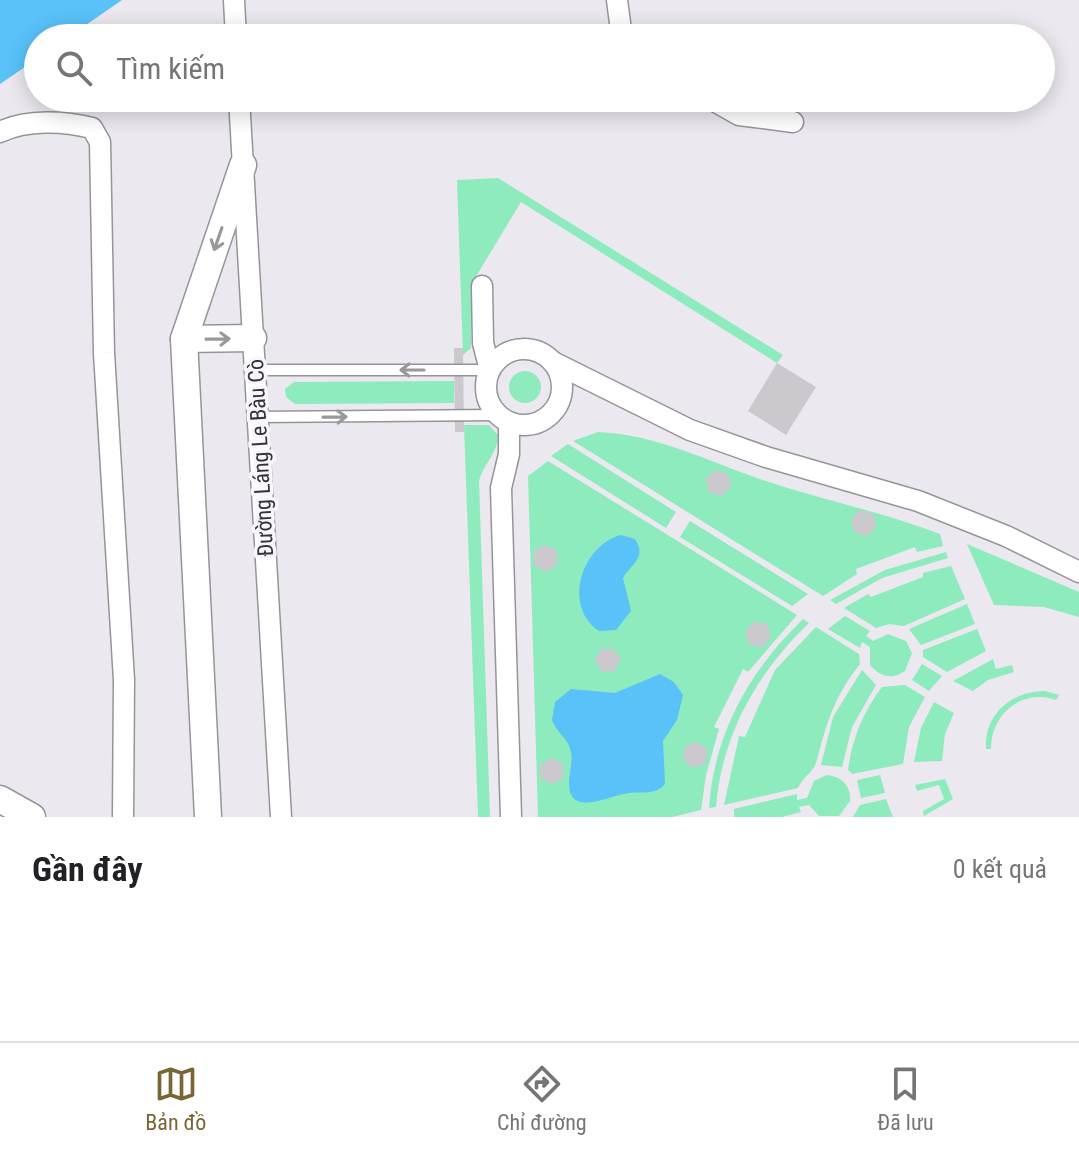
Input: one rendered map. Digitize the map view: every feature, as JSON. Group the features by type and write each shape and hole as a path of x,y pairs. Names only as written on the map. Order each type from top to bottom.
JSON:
{"street":[{"path":"234,0 235,24"},
{"path":"617,0 620,24"},
{"name":"Đường Láng Le Bàu Cò","path":"240,112 281,817"},
{"path":"734,112 793,122"},
{"path":"0,132 14,125 71,123 92,128 100,142 104,353 124,680 123,817"},
{"path":"208,817 184,339 243,165"},
{"path":"482,286 483,343 490,370 487,394 504,418 509,454 501,488 511,817"},
{"path":"184,339 253,338"},
{"path":"490,370 507,353 532,350 690,430 766,457 918,501 1006,536 1079,572"},
{"path":"504,418 532,424 552,414 562,394 562,382 553,362"},
{"path":"0,799 32,817"}],"lane":[{"path":"254,370 490,370"},
{"path":"257,417 504,418"}],"green space":[{"path":"498,178 783,355 777,363 521,202 475,278 471,296 471,348 463,355 457,180"},
{"path":"525,371 536,376 541,387 536,398 525,403 514,398 509,387 514,376"},
{"path":"454,381 454,403 295,404 286,397 285,389 294,382"},
{"path":"464,425 489,425 498,435 496,447 479,481 490,817 478,817"},
{"path":"598,432 659,443 757,478 917,526 940,534 943,546 917,552 915,547 856,569 857,574 823,596 573,441"},
{"path":"568,444 676,512 666,528 551,456"},
{"path":"548,461 797,615 748,672 743,669 714,727 719,729 706,775 701,810 672,817 538,817 528,476"},
{"path":"690,521 808,594 792,606 680,537"},
{"path":"967,544 1079,592 1079,617 1044,607 994,605"},
{"path":"946,552 948,558 882,578 836,604 830,600 885,570"},
{"path":"951,566 965,599 904,626 889,624 876,628 844,608 868,594 871,597 923,577 923,573"},
{"path":"967,604 975,624 921,645 909,629"},
{"path":"845,616 870,631 866,636 873,641 888,634 906,641 912,653 905,671 891,676 878,672 870,665 870,647 862,642 860,648 828,629"},
{"path":"803,619 809,623 773,663 745,706 726,754 716,807 709,808 718,754 738,704 767,660"},
{"path":"816,627 859,654 860,664 832,711 815,766 798,788 724,805 739,736 745,737 775,670"},
{"path":"977,629 986,651 947,672 923,657 923,650"},
{"path":"993,659 996,669 1012,665 1014,672 988,680 973,691 953,681"},
{"path":"922,664 942,676 929,691 912,680"},
{"path":"862,670 876,685 852,727 842,767 821,765 833,717"},
{"path":"905,685 925,697 909,727 903,764 852,774 848,770 852,747 869,706 882,687"},
{"path":"1045,691 1059,695 1056,700 1032,698 1011,707 996,725 991,749 986,749 990,725 1002,707 1022,695"},
{"path":"934,702 954,713 945,734 942,761 914,762 921,728"},
{"path":"827,775 842,780 849,791 850,801 839,816 819,816 809,805 799,807 801,812 782,817 734,817 734,809 797,794 797,800 807,798 814,781"},
{"path":"880,775 885,793 861,798 857,780"},
{"path":"945,779 953,799 924,816 923,811 944,799 939,785 917,791 915,785"},
{"path":"886,799 893,817 853,817 860,805"}],"water":[{"path":"0,0 122,0 87,24 24,24 24,68 0,84"},
{"path":"621,535 635,539 639,551 637,560 623,578 631,611 616,630 599,631 581,607 579,592 582,577 596,551 607,541"},
{"path":"660,674 674,682 683,695 677,720 663,741 665,784 651,792 629,793 590,802 575,799 569,783 570,747 552,720 555,702 571,689 615,693"}],"building":[{"path":"454,348 463,348 464,432 455,432"},
{"path":"777,363 816,387 786,435 748,411"},
{"path":"715,470 728,474 731,487 721,496 709,492 706,479"},
{"path":"860,510 873,514 876,527 867,536 854,532 851,519"},
{"path":"545,545 557,551 557,565 546,572 534,565 534,551"},
{"path":"753,622 767,624 771,637 763,647 750,645 745,632"},
{"path":"601,649 614,649 621,659 615,671 602,672 595,660"},
{"path":"698,742 708,751 705,764 692,768 683,758 686,745"},
{"path":"551,758 563,764 563,778 552,784 540,778 540,765"}]}
